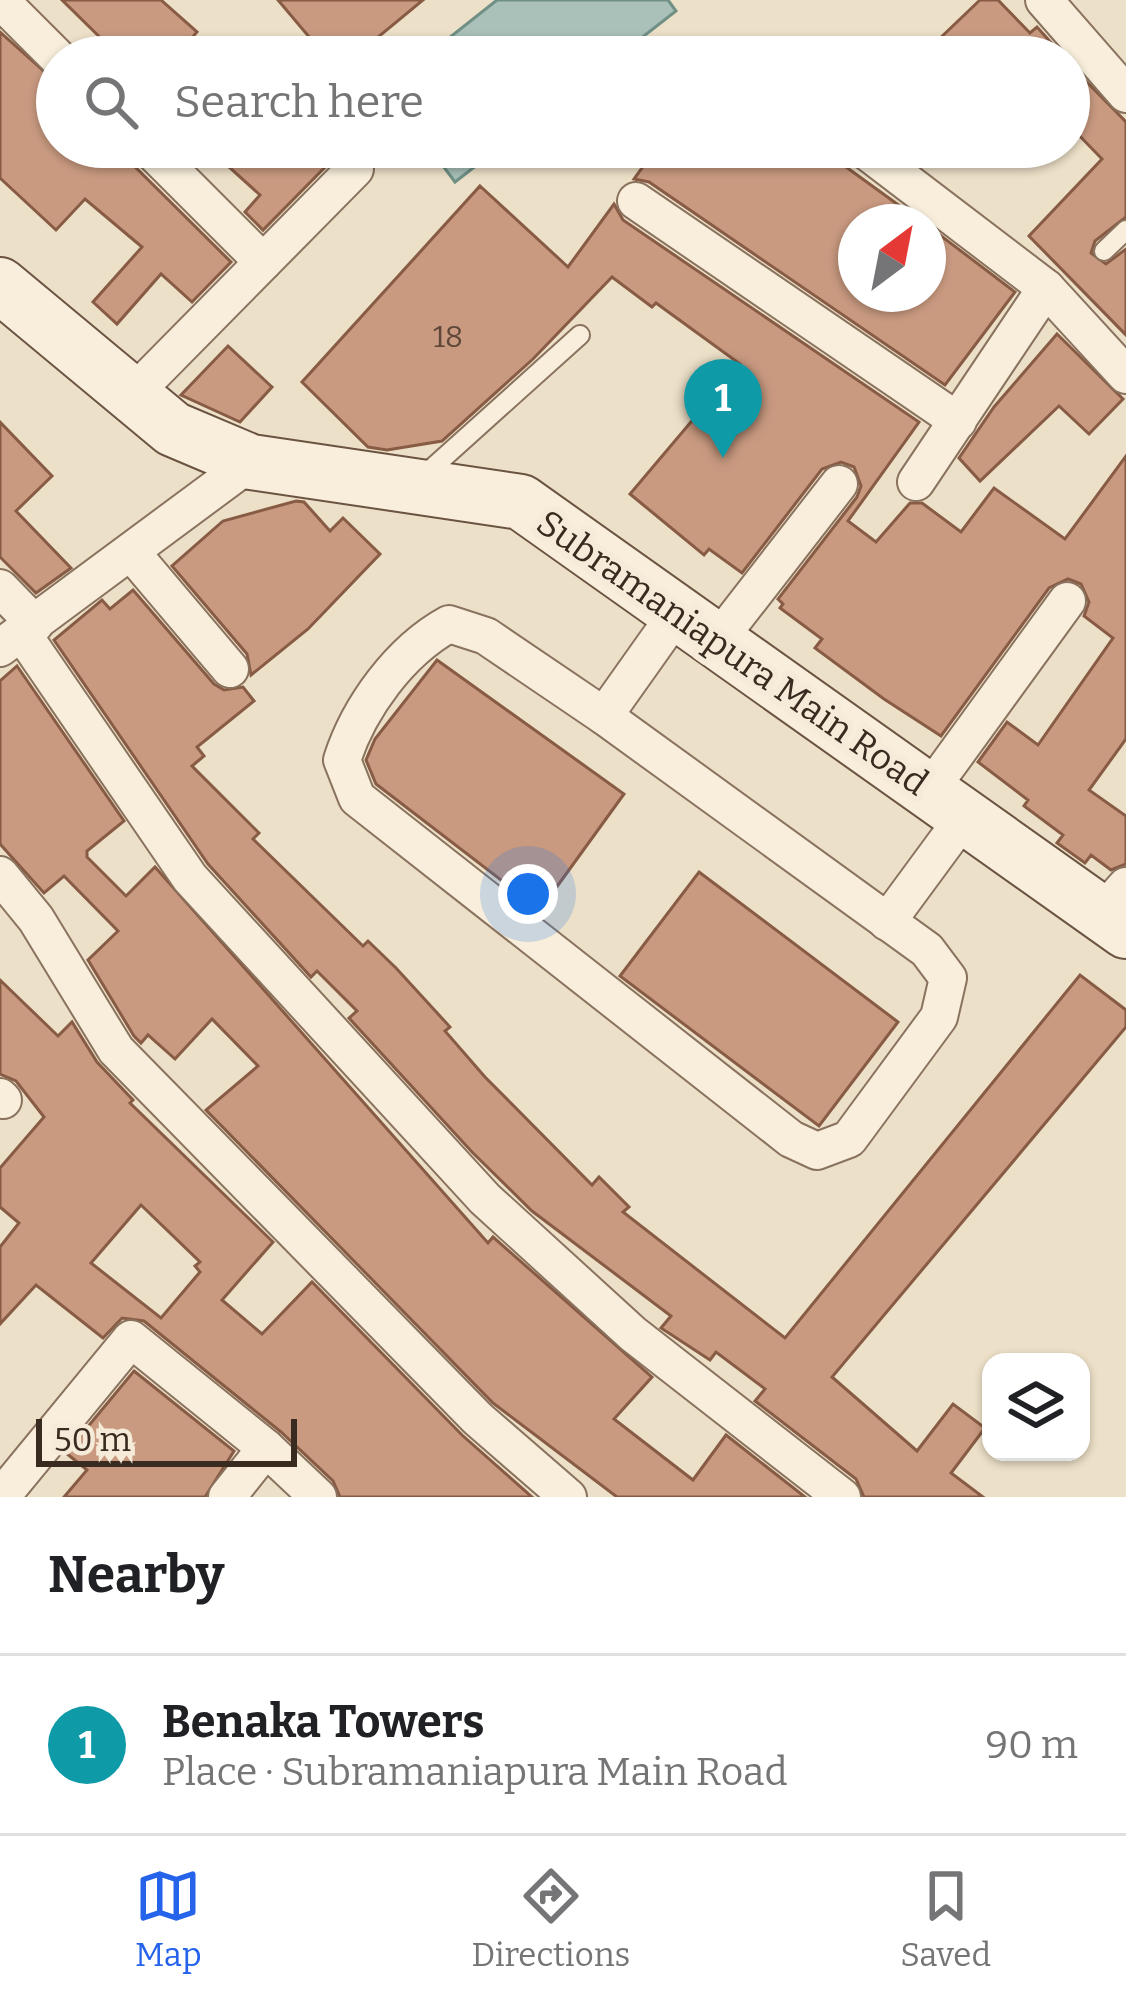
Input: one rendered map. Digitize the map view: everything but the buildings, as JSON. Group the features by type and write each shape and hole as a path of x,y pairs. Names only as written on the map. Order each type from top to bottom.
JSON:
{"main road":[{"name":"Subramaniapura Main Road","path":"0,285 173,429 251,462 521,502 947,804 1118,910"}],"street":[{"path":"0,0 36,36"},
{"path":"1044,0 1075,36"},
{"path":"1090,53 1126,94"},
{"path":"169,168 263,262"},
{"path":"889,168 1046,288 1126,375"},
{"path":"130,397 355,169"},
{"path":"636,201 958,421"},
{"path":"916,482 1046,288"},
{"path":"19,635 251,462"},
{"path":"604,716 838,484"},
{"path":"131,552 230,669"},
{"path":"0,588 19,635 190,878 485,1198 633,1334 842,1497"},
{"path":"887,922 947,804 1067,601"},
{"path":"449,624 486,636 604,716 927,950 949,978 939,1017 849,1139 817,1151 791,1139 357,797 341,760 352,729 417,641 449,624"},
{"path":"0,875 35,919 116,1050 478,1419 568,1497"},
{"path":"2,1497 131,1340 266,1448 318,1497"},
{"path":"227,1497 266,1448"}],"lane":[{"path":"1104,251 1126,230"},
{"path":"412,486 580,335"}],"water":[{"path":"497,0 668,0 676,11 644,36 452,36"},
{"path":"445,168 473,168 455,182"}],"place":[{"name":"Benaka Towers","path":"723,458"}]}
